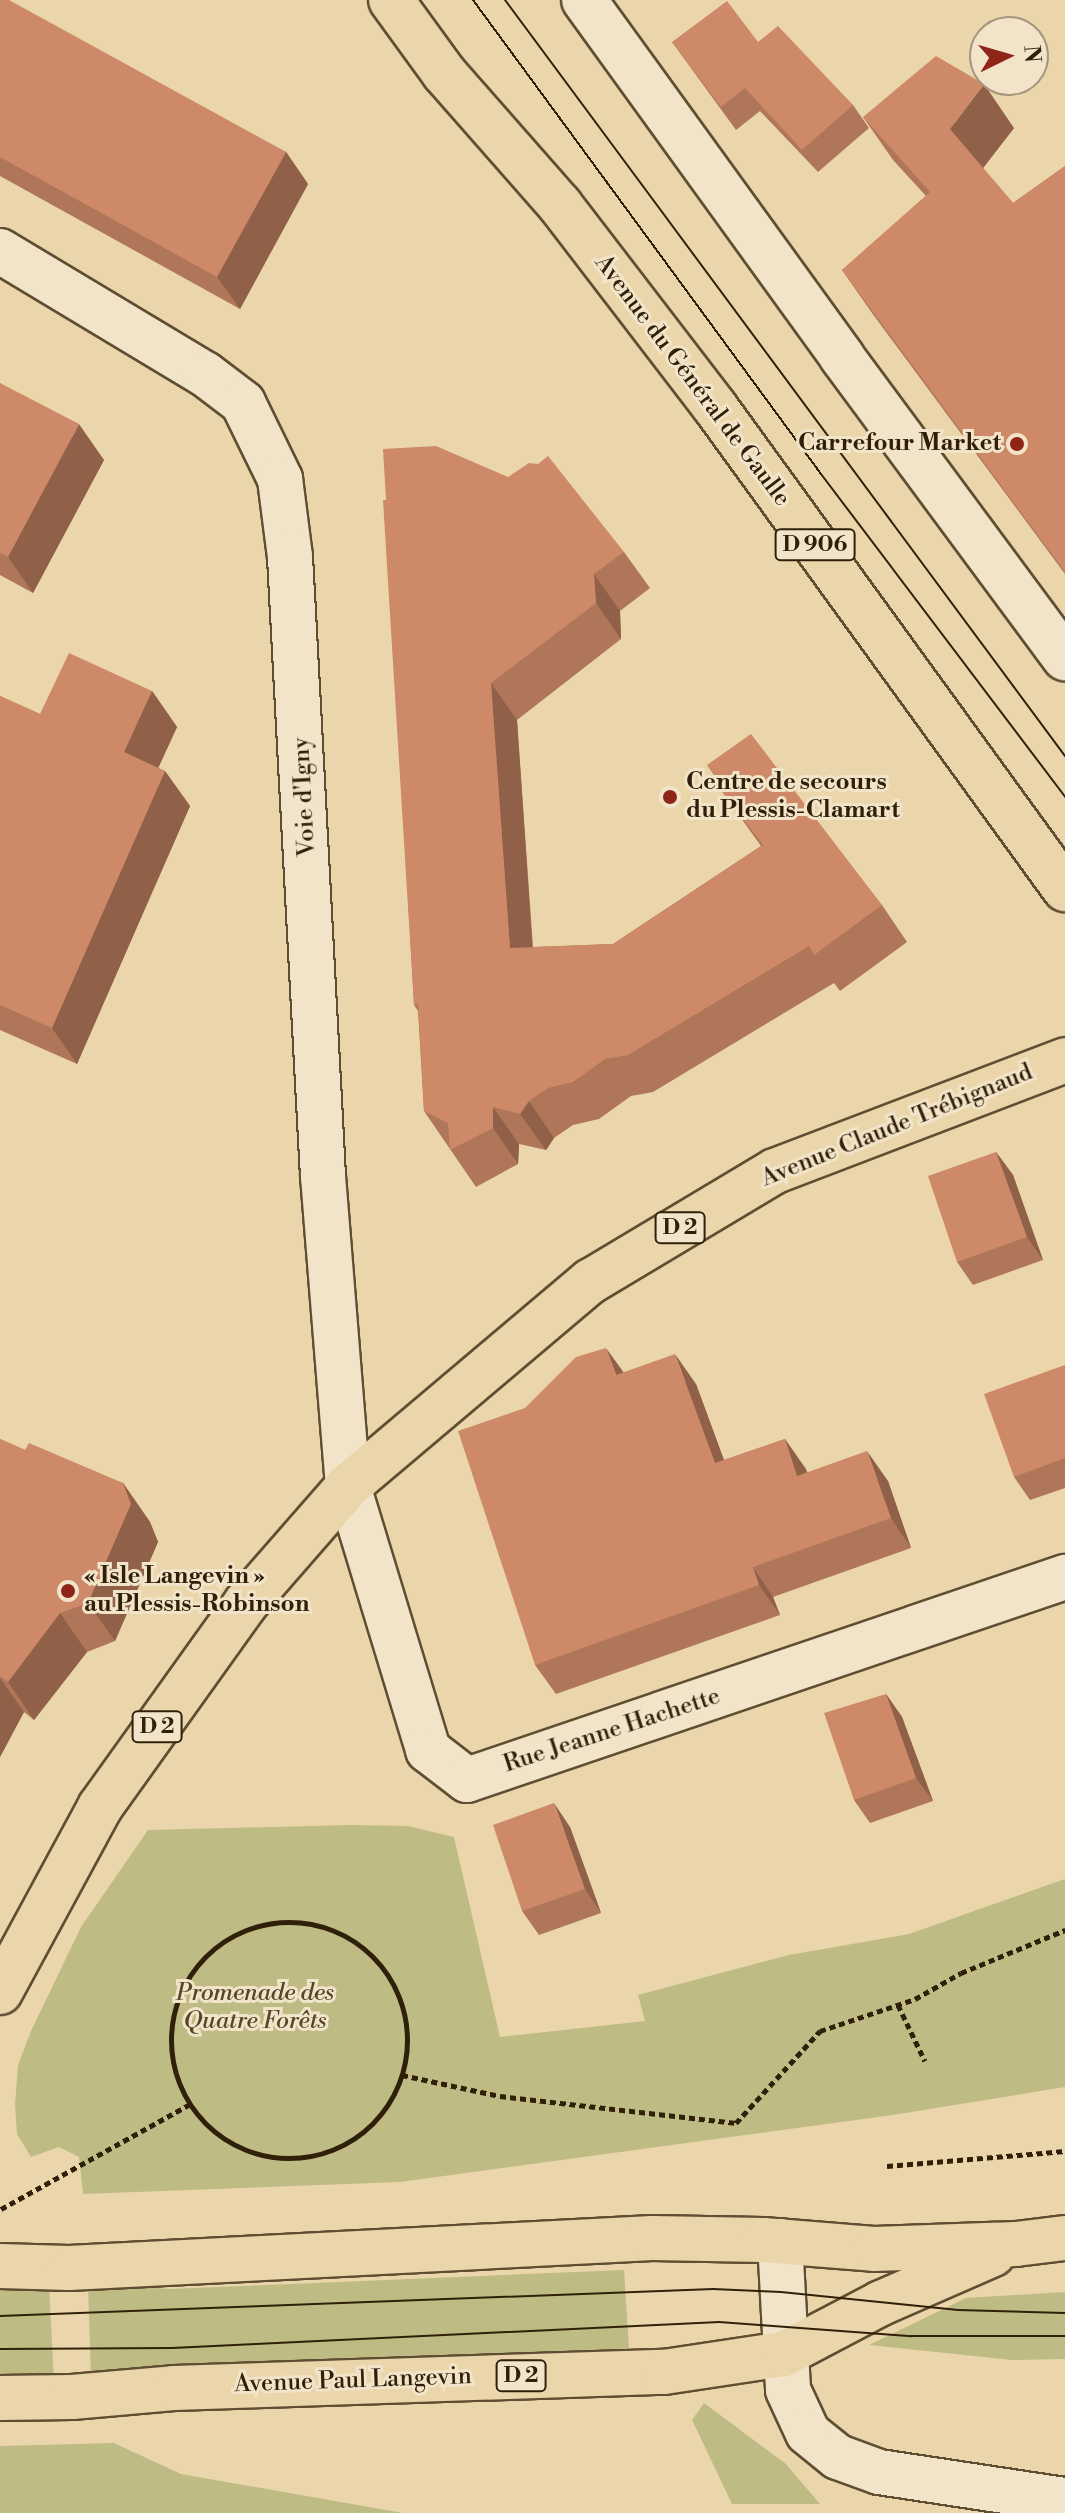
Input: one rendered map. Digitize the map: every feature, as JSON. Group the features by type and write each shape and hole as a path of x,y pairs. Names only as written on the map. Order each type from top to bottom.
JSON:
{"main road":[{"name":"Avenue du Général de Gaulle","path":"391,0 444,73 560,205 715,407 1065,889"},
{"name":"Avenue Claude Trébignaud","path":"348,1486 591,1281 775,1171 1065,1060"},
{"name":"D 2","path":"0,1992 100,1807 246,1603 348,1486"},
{"name":"Avenue Paul Langevin","path":"0,2266 69,2268 652,2238 780,2241 874,2249 1016,2244 1065,2238"},
{"name":"Avenue Paul Langevin","path":"0,2398 401,2379 664,2372 784,2354 881,2303 1016,2244"}],"street":[{"path":"584,0 851,370 1065,658"},
{"name":"Voie d'Igny","path":"0,251 205,374 243,403 280,479 290,557 323,1176 348,1486"},
{"name":"Rue Jeanne Hachette","path":"348,1486 428,1750 467,1780 1065,1577"},
{"path":"780,2241 788,2390 808,2433 838,2457 879,2472 1065,2500"}],"path":[{"path":"294,1920 336,1930 372,1954 397,1990 408,2032 402,2075 388,2106 365,2131 337,2149 305,2158 272,2158 239,2148 211,2130 189,2105 172,2065 170,2021 185,1980 213,1947 251,1926 294,1920"},
{"path":"402,2075 500,2096 736,2123 820,2031 898,2005 961,1973 1065,1930"},
{"path":"898,2005 925,2061"},
{"path":"1,2209 189,2105"},
{"path":"887,2166 1065,2151"}],"green space":[{"name":"Promenade des Quatre Forêts","path":"408,1826 454,1837 500,2037 645,2021 638,1995 789,1955 909,1934 1065,1879 1065,2087 893,2115 400,2182 83,2194 79,2157 59,2147 31,2157 17,2134 15,2105 18,2065 81,1927 148,1830"},
{"path":"624,2270 629,2348 515,2361 91,2381 88,2284 170,2289"},
{"path":"49,2285 54,2381 0,2376 0,2289"},
{"path":"1065,2292 1065,2359 1012,2360 869,2345 966,2298"},
{"path":"704,2403 786,2464 820,2504 732,2504 692,2420"},
{"path":"114,2443 181,2474 403,2513 0,2513 0,2446"}],"building":[{"path":"0,0 9,0 286,152 217,277 0,157"},
{"path":"727,1 758,42 778,26 853,105 802,150 745,88 721,107 672,42"},
{"name":"Carrefour Market","path":"936,56 969,75 969,96 975,96 950,129 1013,203 1065,166 1065,572 842,270 930,192 863,117"},
{"path":"0,383 79,424 8,557 0,553"},
{"path":"436,446 508,477 529,463 538,464 548,456 624,552 594,574 596,603 491,683 510,948 613,944 763,845 721,790 725,788 707,765 751,734 882,905 814,955 809,946 628,1055 605,1059 573,1082 548,1088 529,1101 520,1114 493,1107 493,1128 450,1150 448,1123 424,1111 418,1004 414,1005 383,500 386,500 383,449"},
{"path":"69,653 152,691 124,752 165,771 52,1028 0,1005 0,696 40,714"},
{"path":"996,1152 1027,1237 957,1262 928,1176"},
{"path":"606,1348 616,1375 675,1354 715,1463 785,1439 797,1476 867,1451 891,1518 753,1567 759,1585 535,1665 458,1431 525,1408 576,1357"},
{"path":"1065,1365 1065,1458 1014,1477 984,1394"},
{"path":"0,1439 25,1450 29,1443 123,1483 131,1504 88,1603 60,1613 8,1682 0,1676"},
{"path":"886,1694 916,1778 854,1800 824,1713"},
{"path":"554,1803 585,1889 522,1911 493,1825"}],"tram line":[{"path":"473,0 821,474 1065,797"},
{"path":"505,0 1065,756"},
{"path":"0,2316 713,2289 781,2292 958,2310 1065,2313"},
{"path":"0,2349 172,2348 719,2322 911,2336 1065,2336"}],"place":[{"name":"Carrefour Market","path":"1017,444"},
{"name":"Centre de secours du Plessis-Clamart","path":"670,797"},
{"name":"« Isle Langevin » au Plessis-Robinson","path":"68,1591"}]}
